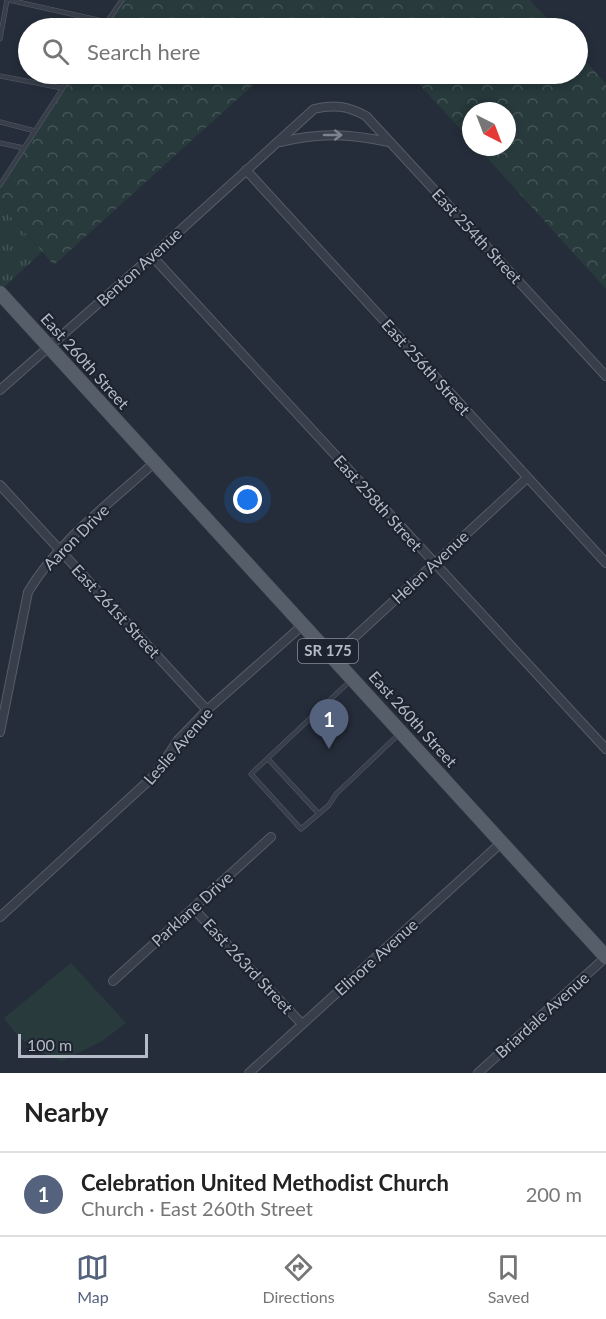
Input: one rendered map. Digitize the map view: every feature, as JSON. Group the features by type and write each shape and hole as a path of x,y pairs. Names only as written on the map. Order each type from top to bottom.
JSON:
{"main road":[{"name":"East 260th Street","path":"0,293 606,957"}],"street":[{"name":"Benton Avenue","path":"0,390 314,109 328,105 341,106"},
{"name":"East 254th Street","path":"341,106 366,116 606,376"},
{"name":"Benton Avenue","path":"277,143 307,135 340,135 390,142"},
{"name":"East 256th Street","path":"246,170 606,563"},
{"name":"East 258th Street","path":"152,256 606,749"},
{"name":"Aaron Drive","path":"0,732 28,592 39,573 59,549 155,462"},
{"name":"Helen Avenue","path":"333,657 527,478"},
{"name":"East 261st Street","path":"0,485 207,710"},
{"name":"Leslie Avenue","path":"0,917 156,774 178,740 207,710 304,624"},
{"name":"Parklane Drive","path":"113,981 271,837"},
{"name":"Elinore Avenue","path":"249,1073 502,842"},
{"name":"East 263rd Street","path":"193,908 302,1024"},
{"name":"Briardale Avenue","path":"478,1073 606,957"}],"lane":[{"path":"0,39 8,0 89,18"},
{"path":"110,18 122,0"},
{"path":"0,76 18,79"},
{"path":"41,84 62,88"},
{"path":"0,185 65,84"},
{"path":"0,122 35,131"},
{"path":"0,143 24,148"},
{"path":"353,678 252,774 302,829 402,732"},
{"path":"268,759 319,814"}],"green space":[{"path":"122,0 530,0 547,18 110,18"},
{"path":"588,64 606,84 606,289 485,156 516,156 516,102 462,102 462,131 419,84 588,84"},
{"path":"66,84 254,84 54,265 0,204 0,185"},
{"path":"0,204 42,252 0,291"},
{"path":"71,963 126,1023 102,1041 62,1061 29,1045 16,1034 4,1018"}],"place":[{"name":"Celebration United Methodist Church","path":"329,749"}]}
